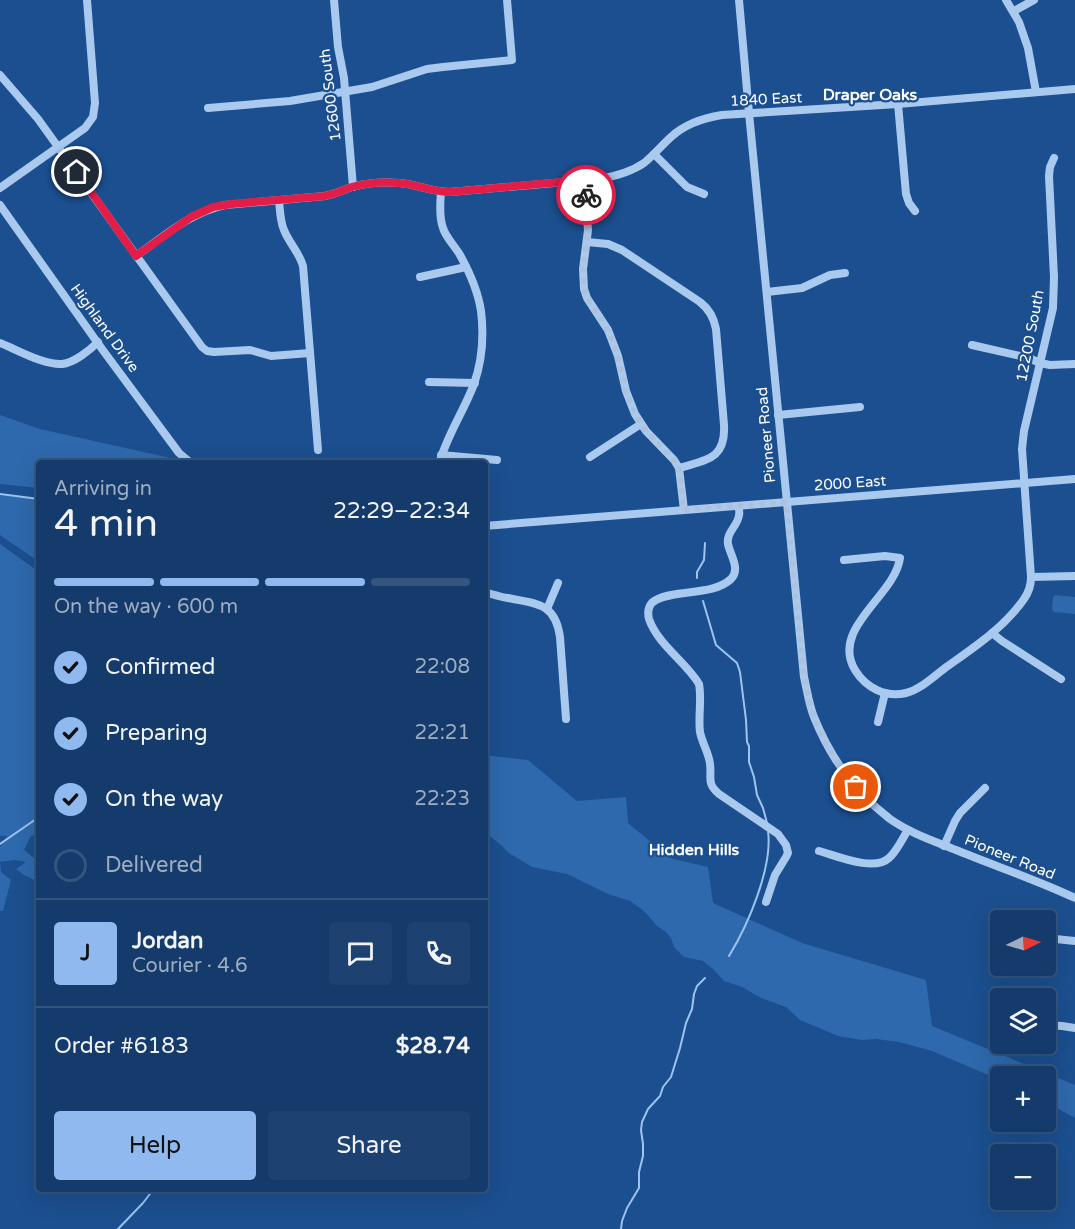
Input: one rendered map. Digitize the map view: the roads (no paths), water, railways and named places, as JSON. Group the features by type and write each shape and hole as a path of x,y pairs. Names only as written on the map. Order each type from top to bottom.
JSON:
{"street":[{"path":"0,188 85,128 95,113 87,0"},
{"name":"12600 South","path":"334,0 338,46 344,78 353,187"},
{"path":"208,108 283,102 379,85 443,66 512,60 507,0"},
{"name":"Pioneer Road","path":"739,0 804,677 813,715 836,762 856,787 882,812 908,830 1075,898"},
{"path":"1006,0 1014,11 1028,48 1036,92"},
{"path":"1014,11 1034,0"},
{"path":"0,75 38,119 197,342 207,351 250,350 271,356 310,353"},
{"name":"1840 East","path":"136,256 191,217 225,205 325,196 353,187 398,183 450,192 616,176 643,163 672,136 694,122 708,117 1075,89"},
{"path":"898,104 906,194 915,211"},
{"path":"654,154 687,187 704,194"},
{"name":"12200 South","path":"1031,578 1023,483 1022,440 1054,297 1049,176 1054,158"},
{"path":"585,180 588,218 583,269 584,289 613,343 632,408 641,424 679,468 684,510"},
{"path":"441,192 442,227 466,267 477,294 482,325 481,354 475,383 454,424 440,459 498,460"},
{"path":"279,200 284,231 303,266 318,450"},
{"name":"Highland Drive","path":"0,205 179,453 187,460"},
{"path":"587,242 608,244 622,250 700,302 708,309 713,319 717,340 724,438 719,450 710,459 679,468"},
{"path":"420,277 466,267"},
{"path":"767,292 802,288 830,275 845,273"},
{"path":"0,343 44,361 64,364 81,356 98,342"},
{"path":"972,345 1050,365 1075,364"},
{"path":"429,382 475,383"},
{"path":"778,415 860,407"},
{"path":"590,457 641,424"},
{"name":"2000 East","path":"488,526 1075,479"},
{"path":"738,506 739,516 728,539 735,566 731,578 709,589 659,598 651,603 648,611 653,628 699,684 701,736 710,764 711,784 719,794 784,841 788,853 775,875 766,902"},
{"path":"844,560 885,556 900,558 896,573 854,631 850,644 850,659 858,674 870,686 885,693 900,694 918,688 992,633 1024,598 1030,588 1031,578 1075,576"},
{"path":"547,609 558,583"},
{"path":"488,593 533,602 547,609 554,617 560,631 566,719"},
{"path":"992,633 1061,679"},
{"path":"879,722 885,693"},
{"path":"944,846 960,813 985,788"},
{"path":"819,851 866,864 880,863 891,856 908,830"},
{"path":"1056,939 1075,941"},
{"path":"1056,1026 1075,1028"}],"waterway":[{"path":"0,494 36,499"},
{"path":"697,578 697,572 704,560 705,543"},
{"path":"703,601 716,645 737,663 740,672 749,762 767,823"},
{"path":"0,844 36,819"},
{"path":"729,956 758,895 767,861 768,831"},
{"path":"621,1229 627,1208 639,1188 639,1172 643,1156 642,1122 648,1109 660,1096 663,1087 671,1077 692,1009 694,994 697,986 705,978"},
{"path":"118,1229 151,1192"}],"district":[{"name":"Draper Oaks","path":"870,95"},
{"name":"Hidden Hills","path":"694,850"}]}
